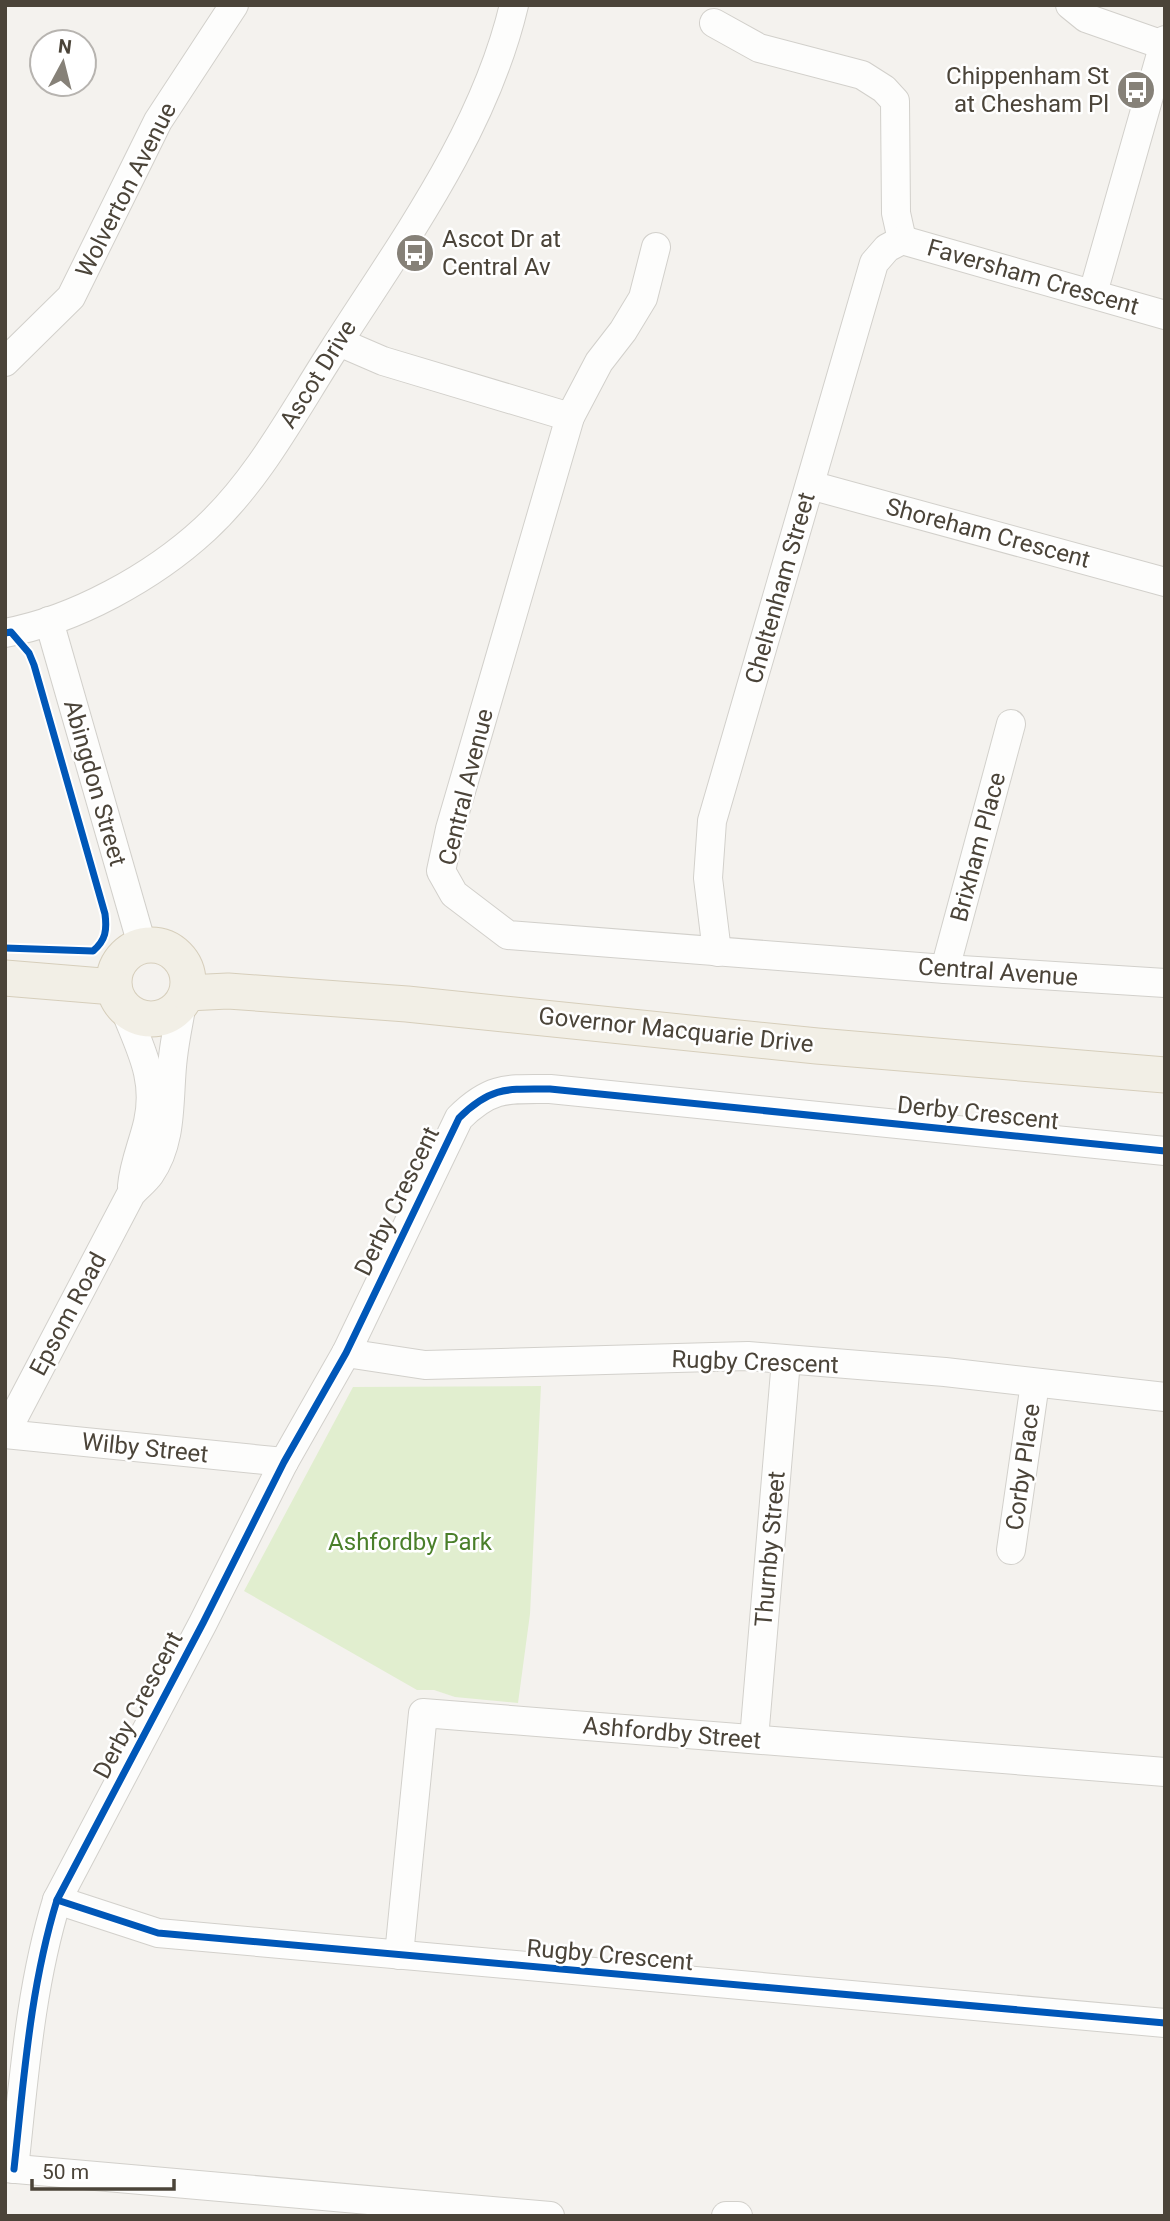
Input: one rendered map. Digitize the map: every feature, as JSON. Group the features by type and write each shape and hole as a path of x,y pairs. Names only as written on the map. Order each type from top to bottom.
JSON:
{"main road":[{"path":"142,945 154,945 175,953 187,971 184,998 165,1016 155,1019 132,1014 119,997 118,965 124,956 142,945"},
{"path":"5,978 119,997"},
{"name":"Governor Macquarie Drive","path":"184,998 228,991 407,1004 817,1046 1165,1075"}],"street":[{"name":"Wolverton Avenue","path":"5,362 71,297 158,121 234,5"},
{"name":"Ascot Drive","path":"5,633 50,621 110,595 152,570 204,530 248,482 432,194 469,130 493,77 514,5"},
{"path":"1070,5 1086,18 1164,42 1093,293"},
{"path":"714,23 759,48 862,75 884,89 895,101 897,213 902,240"},
{"name":"Faversham Crescent","path":"902,240 1165,315"},
{"name":"Cheltenham Street","path":"718,951 708,878 712,821 874,263 887,248 902,240"},
{"name":"Central Avenue","path":"656,247 643,298 623,331 599,362 570,417 450,829 441,871 454,894 508,935 1165,983"},
{"path":"339,342 383,362 570,417"},
{"name":"Shoreham Crescent","path":"810,485 1165,582"},
{"name":"Abingdon Street","path":"50,621 142,945"},
{"name":"Brixham Place","path":"945,969 1011,724"},
{"name":"Epsom Road","path":"119,997 146,1060 151,1090 148,1120 134,1167 131,1194"},
{"name":"Epsom Road","path":"5,1434 131,1194 151,1173 168,1123 173,1057 184,998"},
{"name":"Derby Crescent","path":"10,2168 32,2006 43,1945 57,1900 203,1623 284,1462 345,1353 459,1118 470,1107 492,1092 509,1089 550,1089 1165,1151"},
{"name":"Rugby Crescent","path":"345,1353 425,1365 748,1356 945,1372 1165,1397"},
{"name":"Thurnby Street","path":"754,1739 786,1360"},
{"name":"Corby Place","path":"1011,1550 1035,1383"},
{"name":"Wilby Street","path":"5,1434 284,1462"},
{"name":"Ashfordby Street","path":"399,1955 423,1713 1165,1772"},
{"name":"Rugby Crescent","path":"57,1900 158,1933 1165,2023"},
{"path":"10,2168 478,2212 550,2216"},
{"path":"726,2216 738,2216"}],"green space":[{"name":"Ashfordby Park","path":"541,1386 530,1614 518,1703 455,1697 434,1690 417,1690 244,1591 353,1387"}],"cycle path":[{"path":"5,633 11,632 29,653 34,665 106,925 103,939 93,951 5,948"},
{"path":"14,2169 34,2000 57,1900 203,1623 284,1462 346,1353 459,1118 470,1108 501,1092 550,1089 1165,1151"},
{"path":"57,1900 158,1933 1165,2023"}],"place":[{"name":"Chippenham St at Chesham Pl","path":"1136,90"},
{"name":"Ascot Dr at Central Av","path":"415,253"}]}
